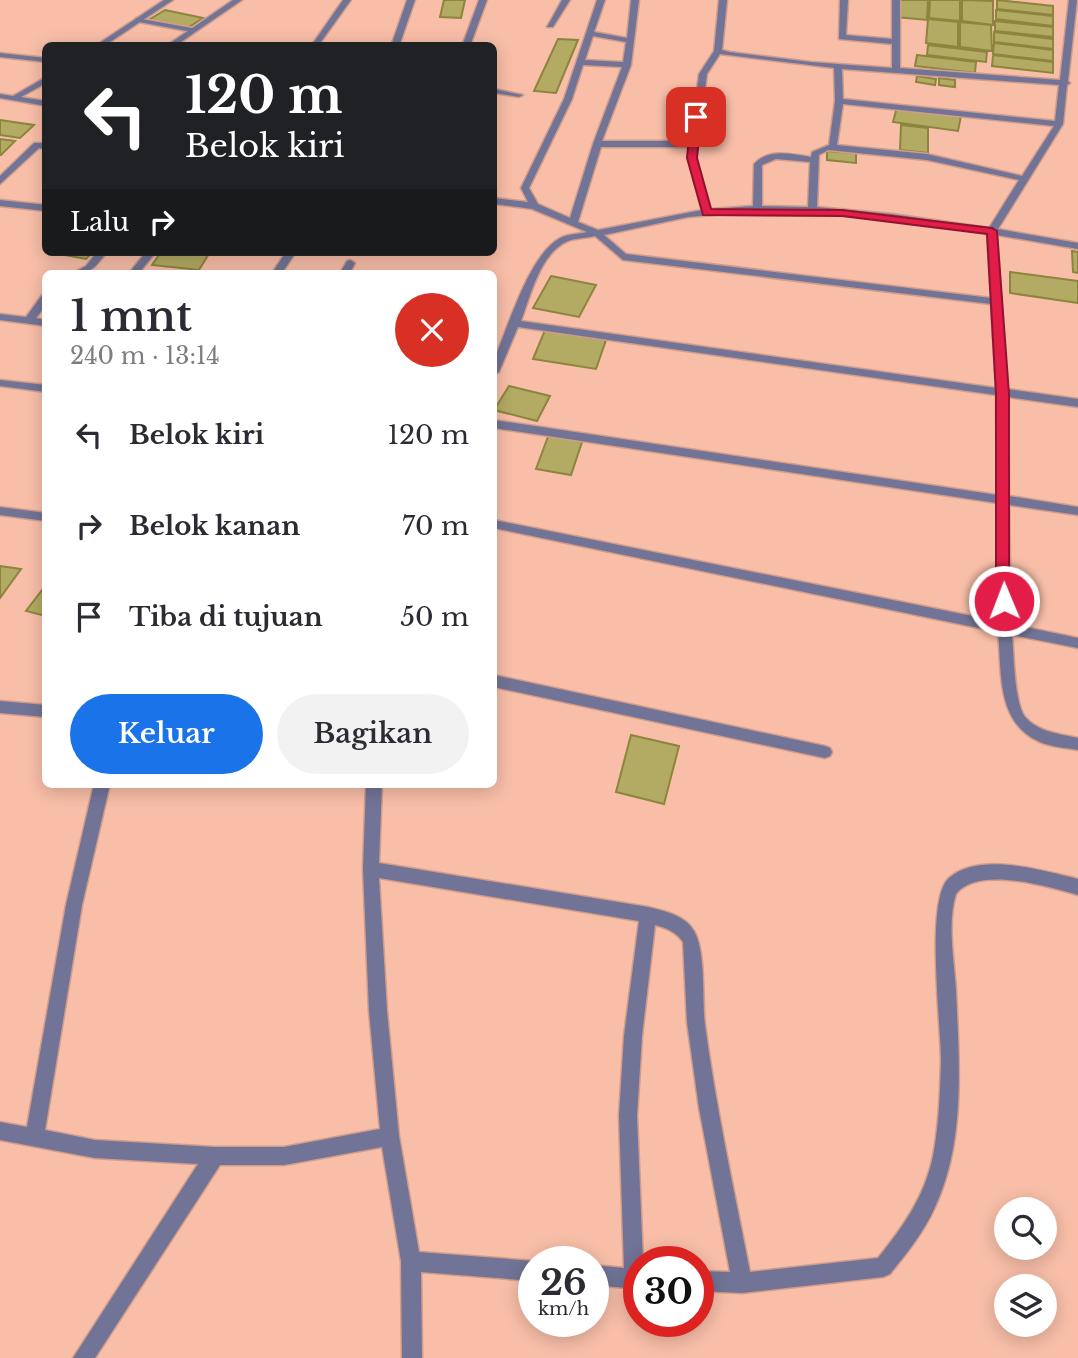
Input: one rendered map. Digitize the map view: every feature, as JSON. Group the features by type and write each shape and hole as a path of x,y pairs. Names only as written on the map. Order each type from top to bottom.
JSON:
{"street":[{"path":"104,42 169,0"},
{"path":"175,42 238,0"},
{"path":"317,42 347,0"},
{"path":"396,42 411,0"},
{"path":"467,42 483,0"},
{"path":"550,24 566,0"},
{"path":"534,206 525,188 568,99 601,0"},
{"path":"573,223 597,144 627,65 635,0"},
{"path":"707,212 692,158 703,74 718,51 723,0"},
{"path":"844,0 842,37 896,42"},
{"path":"896,0 896,68"},
{"path":"1071,0 1074,36 1059,124 992,231 1002,394 1004,627 1013,707 1017,718 1044,737 1078,744"},
{"path":"139,20 192,30"},
{"path":"590,33 630,41"},
{"path":"718,51 758,58 1066,83"},
{"path":"0,55 42,60"},
{"path":"580,62 627,65"},
{"path":"833,146 839,101 838,65"},
{"path":"16,97 42,81"},
{"path":"497,91 519,95"},
{"path":"0,96 42,103"},
{"path":"1065,96 1078,97"},
{"path":"839,101 1059,124"},
{"path":"597,144 694,144"},
{"path":"0,181 41,145"},
{"path":"812,211 814,160 818,150 833,146 927,157 1026,178"},
{"path":"757,211 760,160 776,157 814,160"},
{"path":"497,201 534,206 598,234 623,257 996,302"},
{"path":"0,203 42,208"},
{"path":"498,352 548,251 565,239 707,212 812,211 992,231 1078,246"},
{"path":"85,270 99,256"},
{"path":"137,270 149,256"},
{"path":"29,320 42,302"},
{"path":"0,317 42,322"},
{"path":"514,323 1078,404"},
{"path":"0,383 41,389"},
{"path":"497,424 1078,511"},
{"path":"0,511 42,516"},
{"path":"497,525 1078,643"},
{"path":"497,682 825,752"},
{"path":"0,707 42,711"},
{"path":"34,1139 74,905 101,788"},
{"path":"374,788 371,869 378,1011 390,1136 411,1261 412,1358"},
{"path":"371,869 648,915 682,926 691,942 696,1022 708,1108 742,1283"},
{"path":"714,1282 742,1283 883,1267 917,1224 934,1188 944,1153 949,1116 944,927 947,897 954,884 974,875 1001,872 1078,887"},
{"path":"634,1246 628,1116 633,1036 648,915"},
{"path":"0,1131 95,1149 215,1156 284,1156 390,1136"},
{"path":"83,1358 215,1156"},
{"path":"411,1261 518,1270"}],"building":[{"path":"444,0 465,0 461,18 440,17"},
{"path":"898,0 928,0 927,20 896,17"},
{"path":"930,0 960,0 960,21 929,18"},
{"path":"962,0 993,1 993,25 962,21"},
{"path":"997,0 1053,6 1053,15 997,9"},
{"path":"165,10 203,18 186,29 147,21"},
{"path":"996,10 1053,16 1053,26 996,19"},
{"path":"928,19 958,22 958,47 926,43"},
{"path":"995,21 1053,27 1053,37 995,31"},
{"path":"960,22 991,25 992,51 960,47"},
{"path":"994,32 1053,39 1053,49 994,42"},
{"path":"558,39 578,40 556,93 534,91"},
{"path":"994,43 1053,50 1053,61 993,54"},
{"path":"928,45 987,52 986,62 927,55"},
{"path":"917,55 976,62 975,73 915,66"},
{"path":"993,55 1053,62 1053,73 992,66"},
{"path":"917,76 936,79 935,85 916,82"},
{"path":"939,78 955,80 955,87 939,85"},
{"path":"897,107 961,116 958,131 893,122"},
{"path":"0,120 34,125 20,138 0,135"},
{"path":"901,125 928,128 928,153 900,150"},
{"path":"0,139 15,141 1,155 0,155"},
{"path":"827,151 856,153 856,163 827,160"},
{"path":"1072,251 1078,252 1078,273 1073,272"},
{"path":"158,256 208,256 199,270 152,265"},
{"path":"1010,272 1078,281 1078,303 1010,293"},
{"path":"551,276 596,285 579,317 533,308"},
{"path":"545,330 606,340 596,369 533,359"},
{"path":"509,386 550,396 537,421 497,411 497,405"},
{"path":"549,434 583,439 571,475 536,469"},
{"path":"0,566 21,569 0,598"},
{"path":"42,590 42,615 26,611"},
{"path":"631,735 679,746 664,804 616,792"}],"route":[{"path":"696,117 692,158 707,212 842,213 992,231 1002,394 1004,601"}]}
